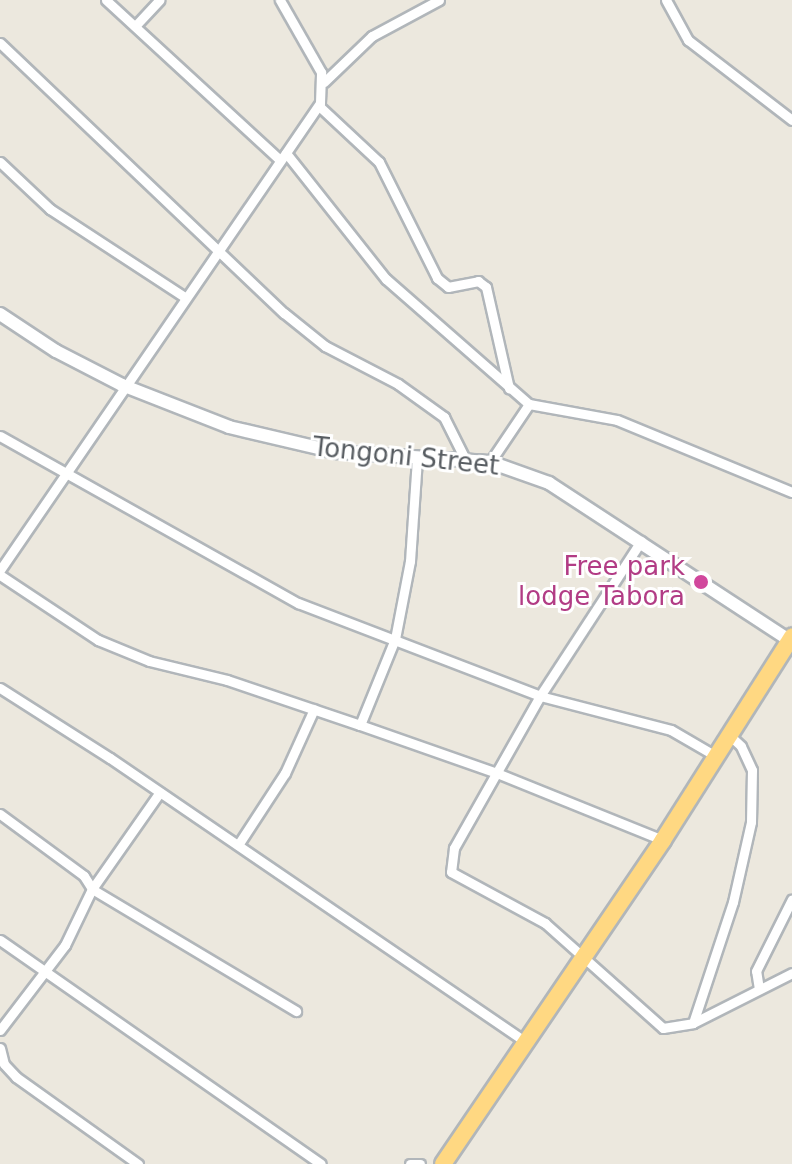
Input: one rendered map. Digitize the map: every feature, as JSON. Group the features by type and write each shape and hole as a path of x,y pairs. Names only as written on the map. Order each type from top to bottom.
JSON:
{"highway":[{"path":"443,1164 581,956 663,840 714,755 791,640"}],"street":[{"path":"106,0 137,24 282,156 386,279 529,404 617,420 792,492"},
{"path":"137,24 159,0"},
{"path":"280,0 324,82"},
{"path":"289,20 290,0"},
{"path":"439,0 372,36 324,82 319,106 122,385 0,572 98,640 149,661 227,680 360,725 497,773 663,840"},
{"path":"666,0 688,40 792,120"},
{"path":"0,43 218,252 325,346 433,408 453,429 465,459"},
{"path":"319,106 379,162 437,278 448,287 478,281 486,287 509,388"},
{"path":"0,162 50,209 183,296"},
{"name":"Tongoni Street","path":"0,314 56,351 122,385 229,427 300,446 490,462 549,483 791,640"},
{"path":"490,462 529,404"},
{"path":"0,436 65,470 258,583 540,696 671,730 714,755"},
{"path":"360,725 395,639 410,561 417,457"},
{"path":"641,541 540,696 454,848 451,872 545,923 650,1021 674,1030 792,973"},
{"path":"0,688 160,792 526,1042"},
{"path":"238,845 285,773 314,709"},
{"path":"693,1023 733,902 751,822 752,770 741,746 728,734"},
{"path":"0,1030 74,930 92,889 160,792"},
{"path":"0,814 84,876 92,889 296,1011"},
{"path":"759,989 756,971 792,899"},
{"path":"0,940 321,1164"},
{"path":"0,1048 2,1062 16,1077 138,1164"},
{"path":"410,1164 420,1164"}],"place":[{"name":"Free park lodge Tabora","path":"701,582"}]}
